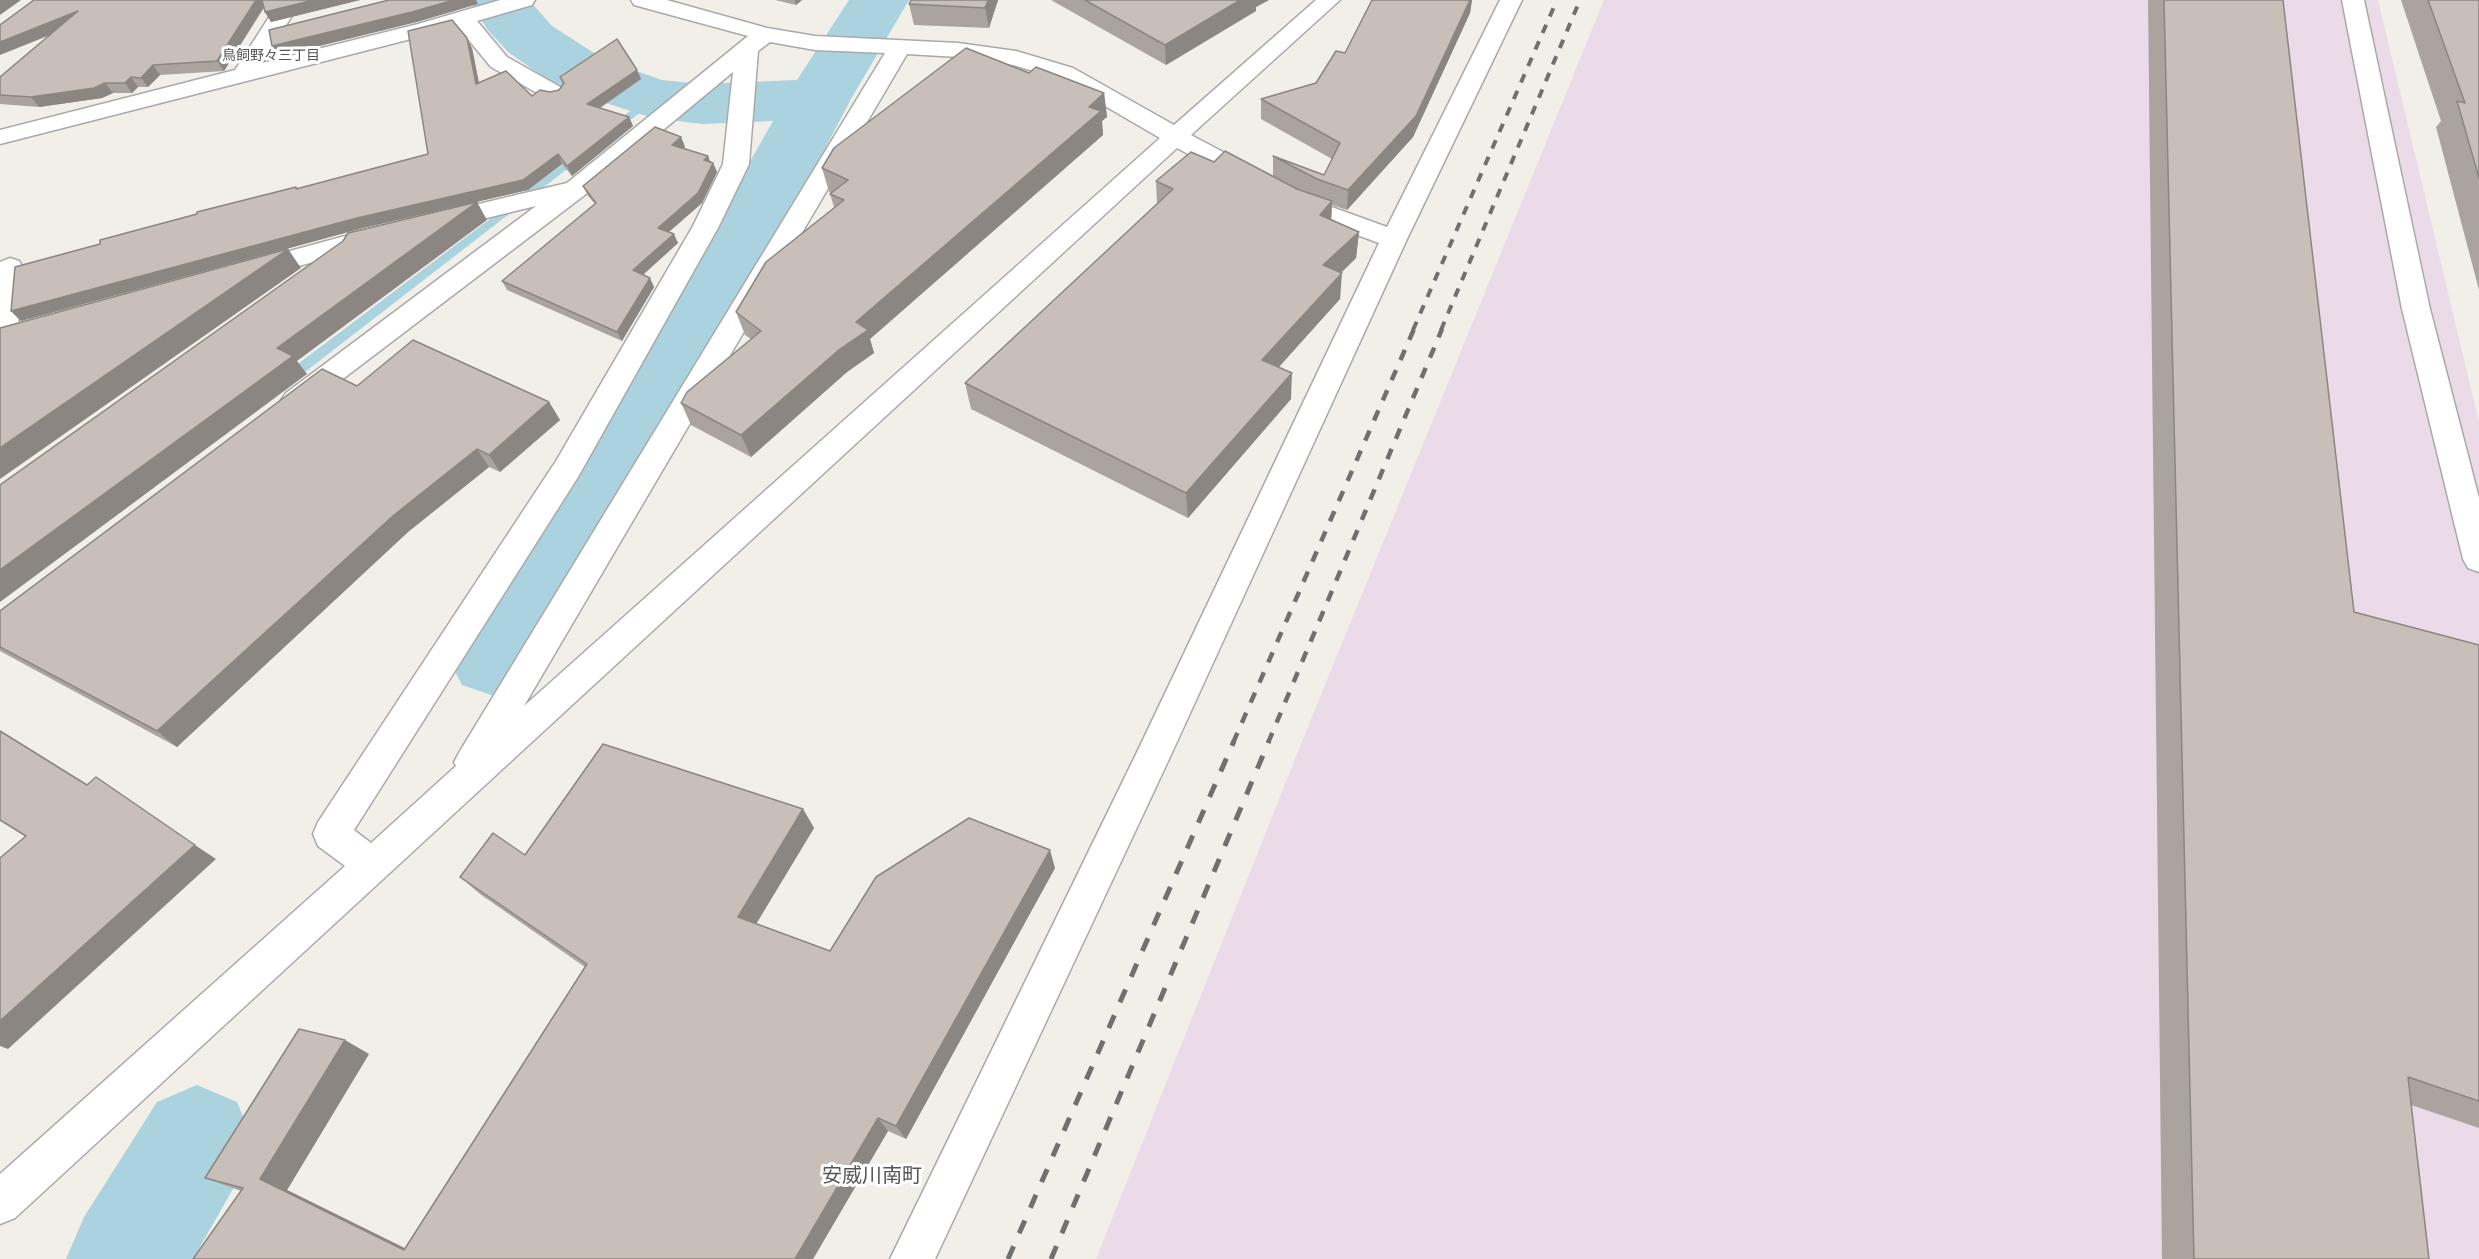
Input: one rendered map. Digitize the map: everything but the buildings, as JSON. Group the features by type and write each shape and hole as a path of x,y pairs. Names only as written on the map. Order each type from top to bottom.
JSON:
{"street":[{"path":"244,74 291,0"},
{"path":"642,0 756,41 958,50 1004,56 1065,73 1218,161 1306,207 1394,239"},
{"path":"0,1203 1176,136 1329,0"},
{"path":"912,1259 1152,757 1394,239 1511,0"},
{"path":"2353,0 2416,309 2479,559"},
{"path":"0,137 521,1"},
{"path":"463,18 499,62 554,93"},
{"path":"271,31 305,23"},
{"path":"274,416 577,188 756,41"},
{"path":"373,866 331,834 567,469 706,226 736,164 743,91 756,41"},
{"path":"454,792 890,48"},
{"path":"229,276 364,239 577,188"},
{"path":"306,280 364,239"},
{"path":"10,267 10,337"}],"shaded area":[{"path":"1604,0 2378,0 2479,422 2479,1259 1096,1259 1305,734"}],"waterway":[{"path":"499,0 509,16 530,39 582,74 653,98 702,104 818,99"},
{"path":"818,99 879,0"},
{"path":"613,128 653,98"},
{"path":"494,658 713,291 818,99"},
{"path":"287,379 580,154"},
{"path":"126,1259 197,1142"}],"railway":[{"path":"1413,330 1557,0"},
{"path":"1441,330 1580,0"},
{"path":"1233,743 1414,329"},
{"path":"1268,743 1442,329"},
{"path":"1008,1259 1234,741"},
{"path":"1051,1259 1269,741"}],"district":[{"name":"鳥飼野々三丁目","path":"271,57"},
{"name":"安威川南町","path":"872,1178"}]}
